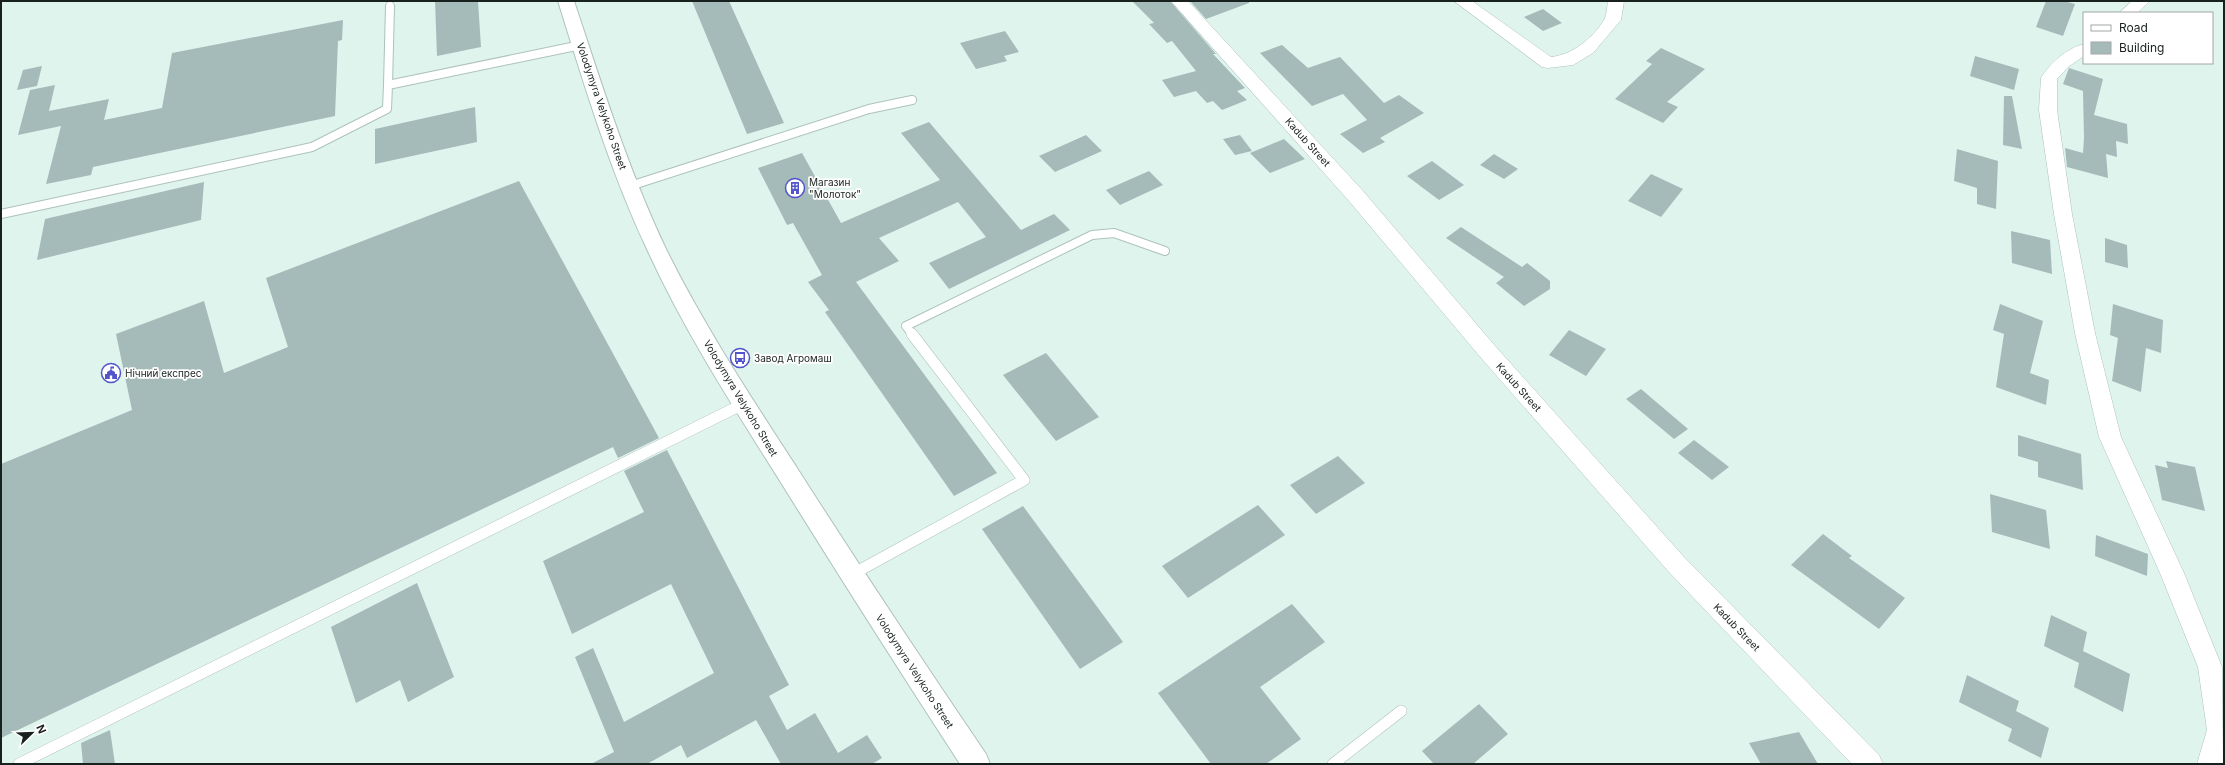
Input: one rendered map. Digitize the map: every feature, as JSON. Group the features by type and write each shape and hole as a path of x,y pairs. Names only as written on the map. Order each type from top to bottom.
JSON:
{"main road":[{"name":"Volodymyra Velykoho Street","path":"566,1 630,186 666,269 743,404 851,575 976,764"}],"street":[{"name":"Kadub Street","path":"1179,1 1345,185 1489,353 1676,564 1870,764"},
{"path":"1462,1 1548,63 1567,61 1587,49 1613,20 1616,1"},
{"path":"2128,12 2142,1"},
{"path":"2083,50 2062,63 2049,78 2048,110 2064,222 2085,333 2110,437 2172,574 2210,667 2220,730 2210,764"}],"lane":[{"path":"1,214 312,147 387,109 390,6"},
{"path":"388,85 581,45"},
{"path":"630,186 869,109 912,100"},
{"path":"851,575 1024,480 906,326 1092,235 1114,234 1165,251"},
{"path":"19,764 743,404"},
{"path":"1333,764 1401,711"}],"building":[{"path":"435,1 478,1 481,47 437,56"},
{"path":"692,1 729,1 784,123 747,134"},
{"path":"1132,1 1170,1 1216,54 1213,54 1245,88 1237,91 1247,100 1222,110 1213,101 1207,103 1196,91 1174,97 1162,80 1196,71 1172,41 1167,43 1149,24 1154,23"},
{"path":"1190,1 1249,1 1249,3 1206,19"},
{"path":"2046,1 2064,1 2075,4 2063,36 2036,27"},
{"path":"1543,9 1562,23 1543,31 1524,17"},
{"path":"343,20 342,40 338,41 335,116 93,167 91,175 46,184 61,126 18,135 30,90 55,85 49,111 109,99 104,120 162,108 172,53"},
{"path":"1005,31 1019,52 1004,56 1007,61 976,69 960,43"},
{"path":"1282,45 1308,68 1340,57 1384,103 1399,95 1424,113 1380,138 1385,142 1363,153 1340,134 1367,120 1343,94 1312,106 1260,53"},
{"path":"1661,48 1705,69 1667,102 1678,107 1663,123 1615,99 1652,64 1646,61"},
{"path":"1975,56 2019,69 2014,90 1970,76"},
{"path":"42,66 37,86 17,90 23,70"},
{"path":"2069,68 2103,79 2094,115 2127,124 2128,144 2116,141 2117,157 2106,154 2108,178 2067,167 2065,148 2083,153 2084,138 2083,91 2063,84"},
{"path":"2004,96 2012,96 2022,149 2003,145"},
{"path":"475,107 477,142 375,164 375,129"},
{"path":"929,122 1021,230 1054,214 1070,230 949,289 929,263 986,237 958,202 879,238 899,261 856,282 997,473 954,496 825,312 829,310 808,282 822,275 793,223 787,225 758,168 802,153 841,223 940,180 901,133"},
{"path":"1086,135 1102,151 1055,172 1039,156"},
{"path":"1240,135 1252,151 1235,155 1223,139"},
{"path":"1284,139 1305,159 1270,173 1250,153"},
{"path":"1957,149 1998,161 1996,209 1977,204 1977,188 1954,181"},
{"path":"1494,154 1518,169 1504,179 1480,165"},
{"path":"1432,161 1464,185 1439,200 1407,176"},
{"path":"1149,171 1163,185 1120,205 1106,190"},
{"path":"1651,174 1683,189 1661,217 1628,201"},
{"path":"519,181 659,438 618,458 613,447 1,738 1,464 132,410 116,334 204,301 224,373 288,347 266,278"},
{"path":"204,182 201,220 37,260 45,219"},
{"path":"1461,227 1522,267 1527,263 1550,281 1550,289 1524,306 1496,283 1504,277 1446,238"},
{"path":"2011,231 2050,240 2052,274 2012,263"},
{"path":"2105,238 2127,245 2128,268 2105,262"},
{"path":"2000,304 2043,321 2030,373 2049,380 2046,405 1996,387 2004,334 1993,330"},
{"path":"2113,304 2163,320 2161,353 2146,348 2141,392 2112,381 2118,338 2110,335"},
{"path":"1569,330 1606,349 1586,376 1549,355"},
{"path":"1046,353 1099,417 1056,441 1003,375"},
{"path":"1641,389 1688,429 1674,439 1626,399"},
{"path":"2018,435 2081,454 2083,490 2038,477 2038,462 2018,456"},
{"path":"1694,440 1729,467 1712,480 1678,453"},
{"path":"667,450 789,685 769,696 787,730 815,713 838,753 867,735 882,758 872,764 781,764 756,720 687,758 681,745 647,764 591,764 614,752 575,657 593,648 624,722 714,673 671,584 572,634 543,561 644,512 624,471"},
{"path":"1338,456 1365,483 1316,514 1290,485"},
{"path":"2166,461 2195,467 2205,511 2162,500 2155,465 2168,468"},
{"path":"1990,494 2046,510 2050,549 1992,532"},
{"path":"1258,505 1285,535 1188,598 1162,566"},
{"path":"1023,506 1123,642 1080,669 982,529"},
{"path":"1823,534 1852,556 1849,558 1905,598 1879,629 1791,565"},
{"path":"2096,535 2148,554 2147,576 2095,556"},
{"path":"417,583 454,677 408,702 400,680 356,703 331,627"},
{"path":"1292,604 1325,642 1260,687 1301,739 1266,764 1211,764 1158,693"},
{"path":"2051,615 2087,632 2083,651 2130,674 2123,712 2074,687 2079,663 2044,646"},
{"path":"1967,675 2019,701 2016,711 2049,728 2041,758 2008,741 2012,729 1959,702"},
{"path":"1479,704 1508,734 1473,764 1434,764 1422,751"},
{"path":"110,730 115,764 83,764 81,743"},
{"path":"1799,732 1818,764 1761,764 1749,743"}],"place":[{"name":"Магазин \"Молоток\"","path":"795,188"},
{"name":"Завод Агромаш","path":"740,358"},
{"name":"Нічний експрес","path":"111,373"}]}
